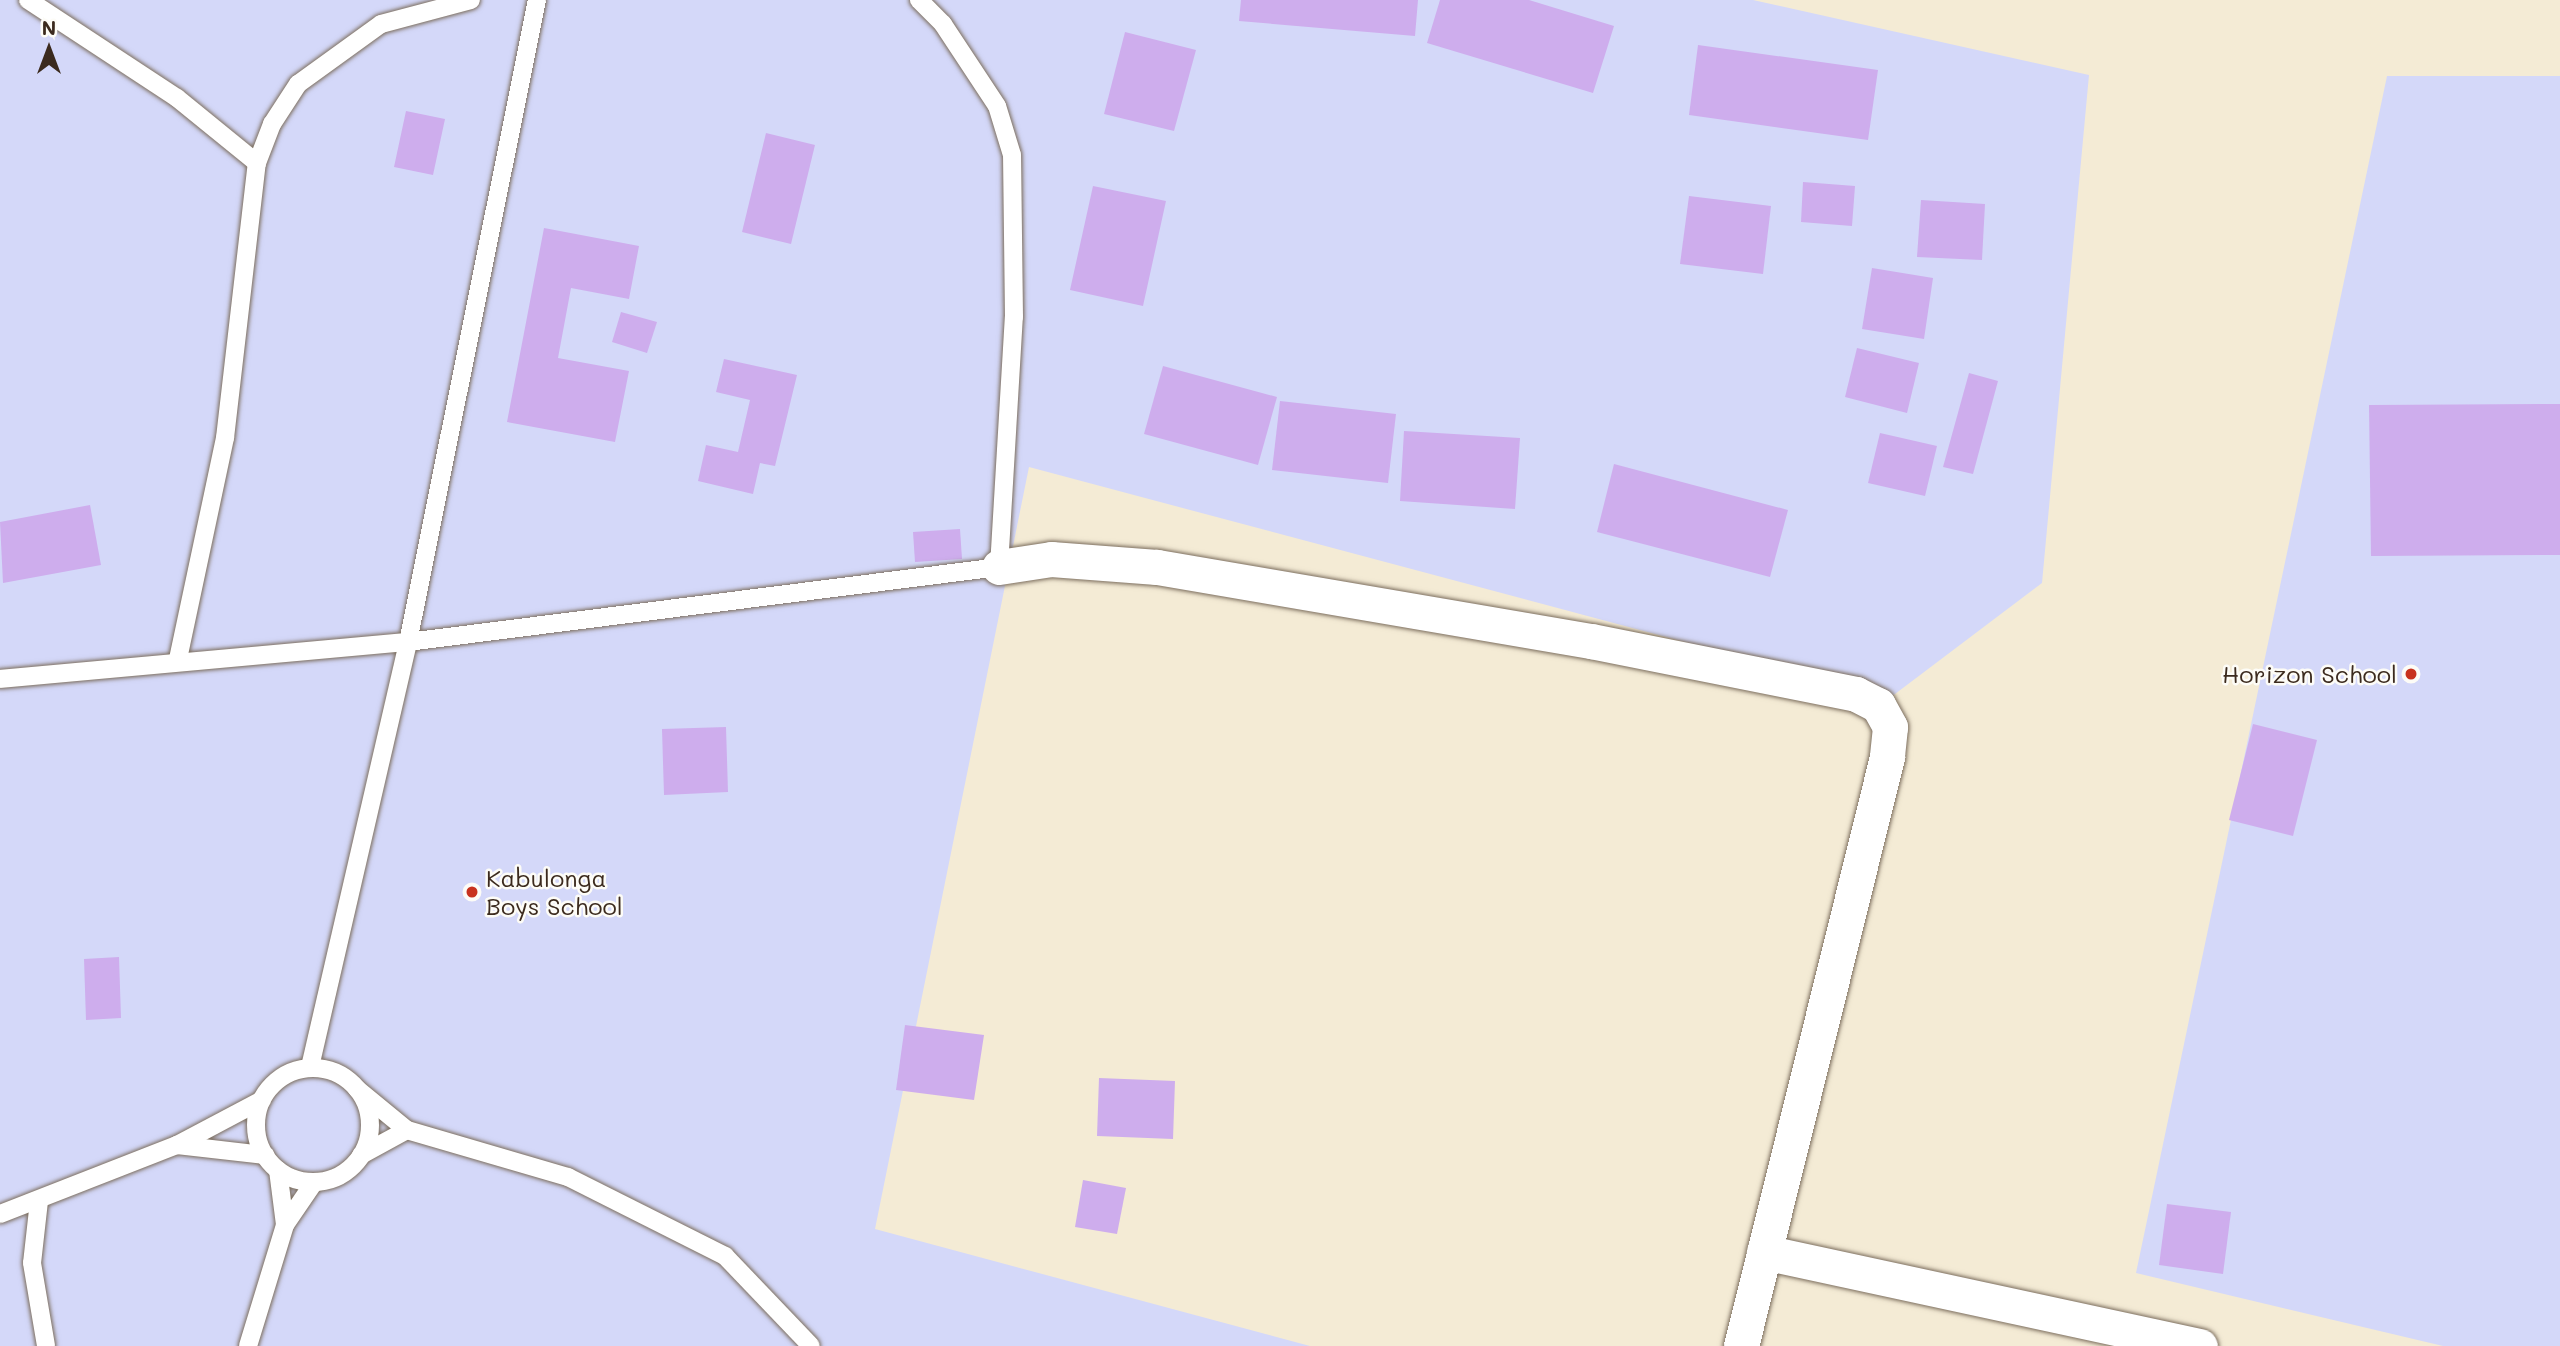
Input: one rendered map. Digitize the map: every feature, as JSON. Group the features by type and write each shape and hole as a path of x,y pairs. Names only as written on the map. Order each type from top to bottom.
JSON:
{"street":[{"path":"999,567 1051,559 1184,572 1591,641 1856,694 1878,705 1890,727 1887,757 1741,1346"},
{"path":"1764,1252 2067,1332 2200,1346"}],"lane":[{"path":"28,0 177,98 257,163"},
{"path":"178,659 225,439 257,163 298,84 338,52 381,24 471,0"},
{"path":"310,1067 408,642 537,0"},
{"path":"0,679 178,659 408,642 999,567 1014,317 1012,155 997,106 943,24 919,0"},
{"path":"0,1214 39,1202 177,1145 262,1100 274,1083 310,1067 345,1076 407,1130 568,1177 725,1256 811,1346"},
{"path":"248,1346 285,1225 313,1184 349,1171 361,1155 370,1122 357,1089"},
{"path":"262,1100 258,1137 265,1155 278,1170 313,1184"},
{"path":"361,1155 407,1130"},
{"path":"177,1145 265,1155"},
{"path":"278,1170 285,1225"},
{"path":"39,1202 32,1263 46,1346"}],"shaded area":[{"name":"Kabulonga Boys School","path":"0,0 1753,0 2089,75 2042,583 1891,697 1029,467 875,1229 1310,1346 0,1346"},
{"name":"Horizon School","path":"2387,76 2560,76 2560,1346 2443,1346 2136,1273"}],"building":[{"path":"1241,0 1418,0 1415,36 1239,21"},
{"path":"1440,0 1529,0 1614,26 1593,93 1427,43"},
{"path":"1125,32 1196,50 1174,131 1104,114"},
{"path":"1698,45 1878,70 1868,140 1689,115"},
{"path":"406,111 445,119 433,175 394,167"},
{"path":"766,133 815,145 791,244 742,232"},
{"path":"1803,182 1855,186 1852,226 1801,222"},
{"path":"1093,186 1166,201 1143,306 1070,290"},
{"path":"1689,196 1771,206 1763,274 1680,264"},
{"path":"1921,200 1985,204 1982,260 1917,257"},
{"path":"544,228 639,246 629,299 571,288 558,358 629,371 615,442 507,422"},
{"path":"1872,268 1933,278 1924,339 1862,329"},
{"path":"621,312 657,322 647,353 612,342"},
{"path":"1857,348 1919,363 1907,413 1845,397"},
{"path":"724,359 797,375 775,466 760,463 753,494 698,481 706,445 738,452 750,400 716,392"},
{"path":"1163,366 1277,397 1258,465 1144,434"},
{"path":"1969,373 1998,381 1973,474 1943,467"},
{"path":"1280,401 1396,414 1388,483 1272,470"},
{"path":"2560,404 2560,555 2371,556 2369,405"},
{"path":"1404,431 1520,438 1515,509 1400,501"},
{"path":"1880,433 1937,446 1925,496 1868,483"},
{"path":"1614,464 1788,510 1770,577 1597,532"},
{"path":"90,505 101,565 3,583 0,522"},
{"path":"960,529 962,559 915,562 913,532"},
{"path":"2253,724 2317,740 2293,836 2229,820"},
{"path":"726,727 728,792 664,795 662,729"},
{"path":"119,957 121,1018 86,1020 84,959"},
{"path":"905,1025 984,1035 974,1100 896,1090"},
{"path":"1099,1078 1175,1081 1173,1139 1097,1136"},
{"path":"1083,1180 1126,1188 1117,1234 1075,1227"},
{"path":"2167,1204 2231,1212 2223,1274 2159,1265"}],"place":[{"name":"Horizon School","path":"2411,674"},
{"name":"Kabulonga Boys School","path":"472,892"}]}
